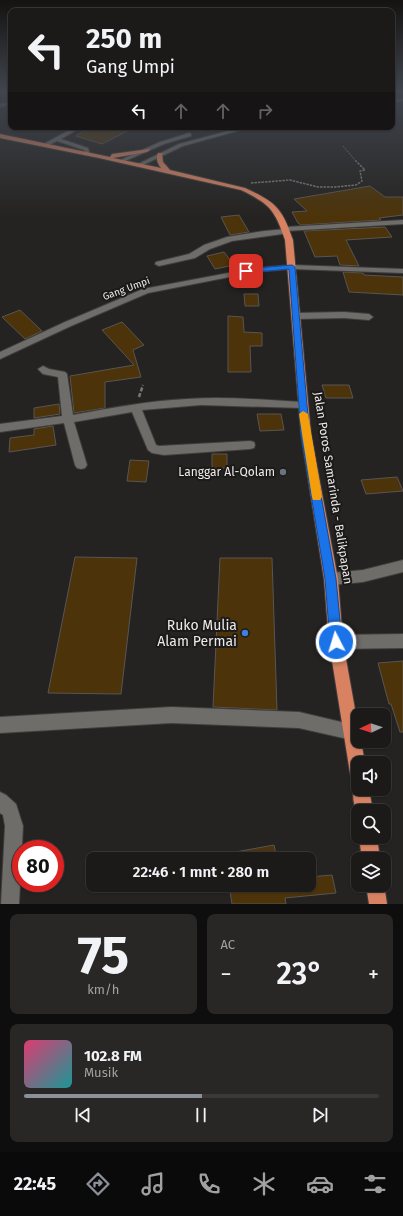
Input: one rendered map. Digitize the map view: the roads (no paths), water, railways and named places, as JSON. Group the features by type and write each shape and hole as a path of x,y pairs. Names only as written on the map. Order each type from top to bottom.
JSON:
{"highway":[{"name":"Jalan Poros Samarinda - Balikpapan","path":"0,136 99,156 236,187 254,194 270,204 279,214 286,230 292,267 302,405 331,579 336,642 351,726"},
{"path":"99,156 124,155 146,150"},
{"path":"160,154 160,164 168,172"},
{"path":"377,892 378,904"}],"street":[{"path":"55,138 61,133"},
{"path":"40,144 65,133"},
{"path":"122,162 162,143 196,133"},
{"path":"139,165 176,147 226,133"},
{"path":"55,138 86,149 88,154"},
{"path":"162,143 176,147"},
{"path":"159,264 192,256 207,247 230,239 286,230"},
{"name":"Gang Umpi","path":"0,356 68,324 146,291 236,272 292,267 403,271"},
{"path":"296,316 344,315 369,317"},
{"path":"43,369 46,372 62,374 68,419 80,465"},
{"path":"0,428 68,419 135,407 188,402 302,405"},
{"path":"135,407 152,447 156,450 164,451 250,445"},
{"path":"331,579 363,576 403,566"},
{"path":"336,642 403,641"},
{"path":"0,725 186,715 299,720 351,732"},
{"path":"0,801 10,810 14,826 10,904"}],"lane":[{"path":"286,230 403,222"}],"place":[{"name":"Langgar Al-Qolam","path":"283,472"},
{"name":"Ruko Mulia Alam Permai","path":"245,633"}]}
